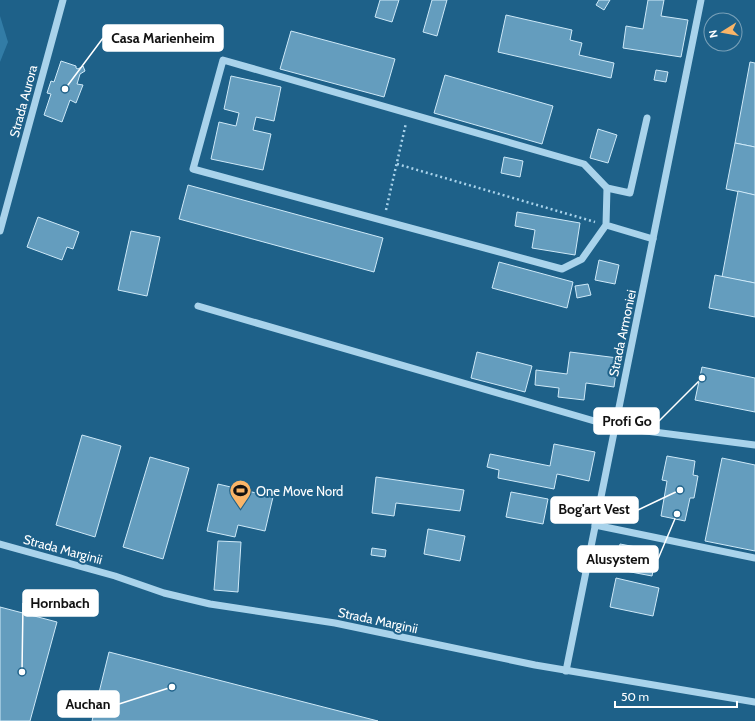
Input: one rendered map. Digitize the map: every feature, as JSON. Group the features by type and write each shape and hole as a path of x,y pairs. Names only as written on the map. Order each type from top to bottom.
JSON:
{"street":[{"name":"Strada Aurora","path":"0,231 63,0"},
{"name":"Strada Armoniei","path":"566,671 701,0"},
{"path":"607,188 606,225 582,259 562,269 193,169 223,60 584,164 607,188 630,193 647,118"},
{"path":"606,225 653,239"},
{"path":"198,306 615,427 755,445"},
{"path":"595,525 755,558"},
{"name":"Strada Marginii","path":"0,544 114,576 164,593 210,604 335,623 566,671 755,702"}],"path":[{"path":"383,220 409,113"},
{"path":"397,164 606,225"}],"shaded area":[{"path":"0,16 8,42 0,62"}],"building":[{"path":"380,0 399,0 392,22 375,17"},
{"path":"432,0 447,0 437,36 423,32"},
{"path":"599,0 610,0 604,10 596,5"},
{"path":"648,0 664,0 661,16 688,20 681,57 623,48 626,26 643,29"},
{"path":"506,15 572,30 570,40 582,43 579,55 614,63 611,78 498,52"},
{"path":"291,31 395,59 384,97 280,69"},
{"path":"61,61 76,66 78,69 83,66 85,71 80,74 77,84 83,85 76,103 70,100 62,122 44,115 51,94 47,93 51,81 54,82"},
{"path":"750,62 755,63 755,147 735,143"},
{"path":"656,70 668,72 666,82 654,80"},
{"path":"445,75 553,106 542,144 434,113"},
{"path":"231,76 281,87 274,121 256,117 253,130 271,134 263,170 211,159 219,122 236,126 239,113 224,109"},
{"path":"598,129 617,135 608,163 590,158"},
{"path":"735,143 755,147 755,195 726,189"},
{"path":"504,157 523,161 520,177 501,173"},
{"path":"188,185 383,238 374,272 179,219"},
{"path":"738,191 755,195 755,283 722,277"},
{"path":"517,212 580,223 575,255 532,248 535,230 515,226"},
{"path":"38,217 79,232 73,249 67,247 62,260 27,247"},
{"path":"131,231 160,237 147,296 118,290"},
{"path":"599,260 619,265 615,284 595,280"},
{"path":"499,262 573,282 567,308 492,288"},
{"path":"715,275 755,283 755,317 709,308"},
{"path":"588,284 591,295 577,298 575,286"},
{"path":"477,352 532,366 525,392 471,378"},
{"path":"570,352 618,358 614,387 586,383 584,400 558,397 559,388 535,385 536,370 567,374"},
{"path":"702,367 755,378 755,412 695,400"},
{"path":"82,435 121,446 95,537 56,525"},
{"path":"554,444 595,452 589,481 557,474 554,489 498,478 499,470 487,467 490,454 550,466"},
{"path":"667,456 695,461 693,475 698,476 694,498 690,498 685,521 661,516 667,481 662,480"},
{"path":"150,457 189,468 163,559 123,547"},
{"path":"722,458 755,465 755,551 705,541"},
{"path":"376,477 464,490 460,511 396,503 394,516 372,513"},
{"name":"One Move Nord","path":"218,484 273,497 265,531 238,525 235,537 207,531"},
{"path":"511,492 548,499 543,524 506,517"},
{"path":"428,529 465,536 460,561 424,554"},
{"path":"218,541 241,542 238,592 214,590"},
{"path":"620,544 657,551 652,576 615,569"},
{"path":"372,548 386,550 385,557 371,555"},
{"path":"616,578 659,588 653,616 610,607"},
{"path":"0,607 57,622 30,721 0,721"},
{"path":"109,652 378,721 92,721"}],"place":[{"name":"Casa Marienheim","path":"65,89"},
{"name":"Profi Go","path":"702,378"},
{"name":"Bog'art Vest","path":"680,490"},
{"name":"One Move Nord","path":"241,510"},
{"name":"Alusystem","path":"677,514"},
{"name":"Hornbach","path":"22,672"},
{"name":"Auchan","path":"172,687"}]}
